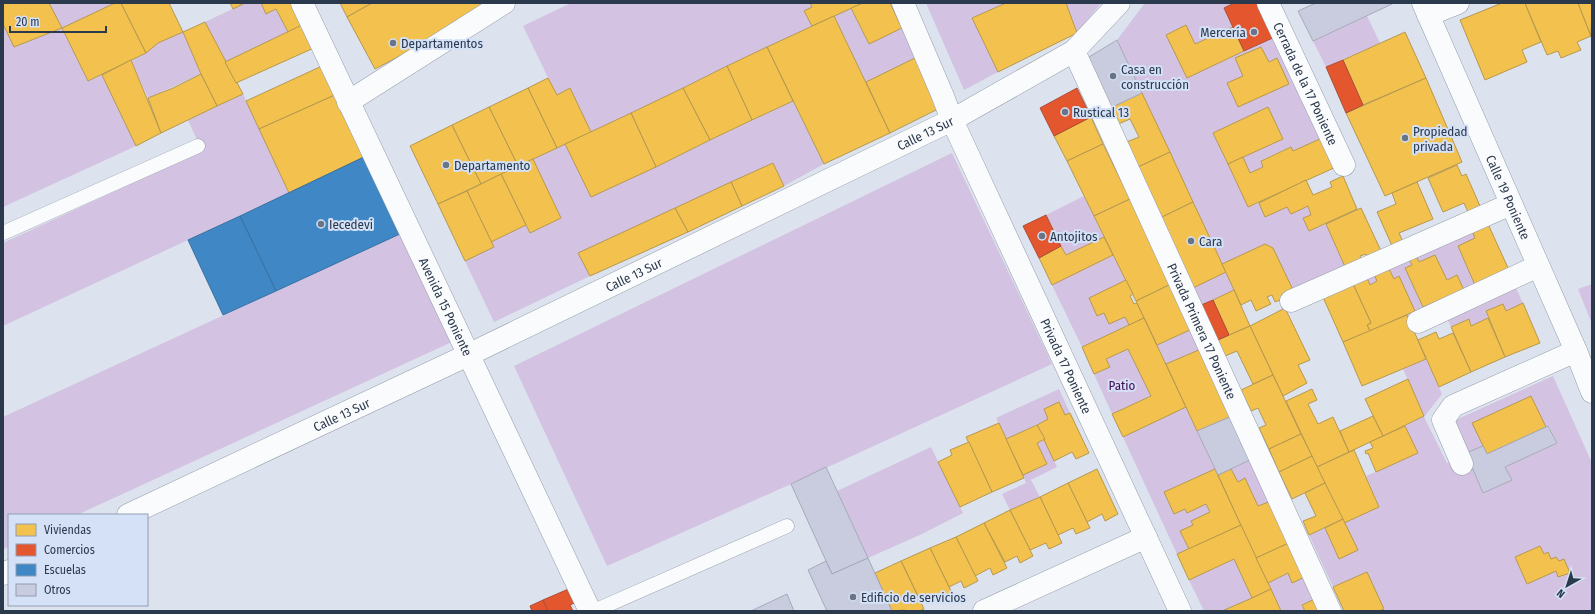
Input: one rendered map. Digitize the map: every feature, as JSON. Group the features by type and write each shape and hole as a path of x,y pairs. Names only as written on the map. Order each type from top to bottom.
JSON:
{"street":[{"name":"Avenida 15 Poniente","path":"302,3 590,611"},
{"path":"348,102 504,3"},
{"name":"Privada 17 Poniente","path":"903,3 952,120 1180,611"},
{"name":"Calle 13 Sur","path":"130,514 468,355 952,120 1074,51 1119,3"},
{"name":"Cerrada de la 17 Poniente","path":"1268,3 1344,165"},
{"path":"1426,9 1458,3"},
{"name":"Calle 19 Poniente","path":"1426,9 1576,351 1592,392"},
{"name":"Privada Primera 17 Poniente","path":"1074,51 1330,611"},
{"path":"1291,301 1511,204"},
{"path":"1418,322 1538,266"},
{"path":"1462,464 1443,420 1453,406 1576,351"},
{"path":"984,611 1146,538"}],"lane":[{"path":"3,233 198,146"},
{"path":"594,611 787,526"}],"green space":[{"path":"49,3 115,3 62,29 88,81 102,75 136,146 3,207 3,24 14,47 62,28"},
{"path":"245,3 261,3 266,14 276,9 288,32 225,62 205,22"},
{"path":"571,3 810,3 812,7 804,11 812,26 591,132 570,88 557,95 556,94 523,26"},
{"path":"926,3 1006,3 972,18 998,72 964,90"},
{"path":"1066,3 1101,3 1077,33"},
{"path":"1145,3 1234,3 1224,8 1233,27 1195,44 1186,25 1167,34 1187,78 1275,37 1322,138 1293,151 1290,147 1261,160 1263,167 1250,173 1243,157 1283,139 1268,107 1213,133 1248,207 1259,203 1265,216 1287,207 1291,214 1308,206 1311,215 1303,218 1309,231 1326,224 1346,269 1295,294 1265,244 1222,264 1117,40"},
{"path":"851,8 869,44 902,28 917,57 866,82 834,16"},
{"path":"1367,16 1380,43 1326,67 1313,41"},
{"path":"183,32 201,74 148,98 131,61 146,53 158,43"},
{"path":"243,94 289,193 3,326 3,243 202,151 188,120"},
{"path":"793,101 824,164 784,186 773,163 578,253 590,276 494,322 465,261 491,242 526,225 530,233 561,218 533,159 565,144 591,197"},
{"path":"952,153 1052,364 791,484 607,566 514,366"},
{"path":"1084,196 1104,237 1066,255 1046,215"},
{"path":"1488,222 1488,224 1472,231 1475,238 1458,246 1475,285 1464,290 1457,275 1447,280 1435,256 1419,262 1416,255 1409,259 1412,265 1405,268 1423,307 1415,311 1399,277 1394,279 1388,268 1374,274 1377,281 1370,285 1367,278 1353,284 1352,281"},
{"path":"402,233 454,341 79,514 8,514 8,547 3,549 3,417"},
{"path":"1113,255 1126,280 1089,298 1104,313 1109,324 1125,317 1129,325 1082,347 1052,285"},
{"path":"1226,272 1234,290 1201,305 1193,288"},
{"path":"1592,284 1592,324 1578,289"},
{"path":"1516,288 1523,303 1506,311 1503,304 1486,311 1488,318 1471,326 1468,319 1451,327 1447,318"},
{"name":"Patio","path":"1192,329 1201,349 1166,364 1157,345"},
{"name":"Patio","path":"1128,349 1151,396 1112,414 1094,374 1110,367 1106,359"},
{"path":"1426,359 1442,394 1424,417 1447,463 1466,453 1451,422 1553,376 1592,463 1592,611 1385,611 1367,572 1333,587 1309,535 1325,528 1339,559 1357,550 1344,523 1379,506 1366,476 1418,453 1405,426 1424,416 1403,369","holes":["1531,396 1546,427 1549,426 1557,443 1505,467 1512,480 1483,493 1466,454 1483,446 1473,423"]},
{"path":"1059,389 1070,413 1065,415 1059,402 1044,409 1048,419 1006,439 996,418"},
{"path":"1186,407 1215,469 1164,492 1174,514 1185,509 1187,513 1206,504 1210,512 1191,521 1193,525 1180,531 1189,549 1177,554 1123,437"},
{"path":"1045,439 1057,467 1031,480 1040,497 1010,510 1002,494 1026,483 1023,475 1047,464 1037,443"},
{"path":"931,447 963,513 922,534 868,558 837,491"},
{"path":"1252,459 1271,501 1258,506 1245,479 1238,482 1231,469"},
{"path":"1234,559 1252,598 1222,611 1204,611 1189,580"},
{"path":"1288,573 1292,583 1307,576 1317,598 1302,605 1305,611 1281,611 1268,583"}],"building: Viviendas":[{"path":"3,3 49,3 62,28 14,47 3,24"},
{"path":"115,3 121,3 146,53 88,81 62,28"},
{"path":"121,3 169,3 183,32 158,43 146,53"},
{"path":"230,3 245,3 233,9"},
{"path":"261,3 296,3 306,23 288,32 276,9 266,14"},
{"path":"340,3 372,3 347,17"},
{"name":"Departamentos","path":"372,3 491,3 493,7 375,69 347,17"},
{"path":"810,3 863,3 812,26 804,11 812,7"},
{"path":"863,3 890,3 902,28 869,44 851,8"},
{"path":"1006,3 1066,3 1077,33 998,72 972,18"},
{"path":"1502,3 1525,3 1541,42 1522,50 1527,62 1485,80 1460,20"},
{"path":"1525,3 1578,3 1591,36 1577,42 1581,50 1561,58 1558,51 1547,55"},
{"path":"1578,3 1592,3 1591,36"},
{"path":"834,16 890,133 824,164 767,47"},
{"path":"205,22 243,94 217,106 183,32"},
{"path":"306,23 316,47 236,83 225,62"},
{"path":"1186,25 1195,44 1233,27 1244,51 1187,78 1166,35"},
{"path":"1405,32 1426,78 1363,105 1343,60"},
{"path":"767,47 793,101 752,120 727,66"},
{"path":"1261,47 1269,62 1277,58 1289,84 1238,107 1227,83 1243,76 1235,58"},
{"path":"917,57 942,107 890,133 866,82"},
{"path":"131,60 161,133 136,146 102,75"},
{"path":"324,65 337,94 259,129 246,101"},
{"path":"727,66 752,120 710,140 683,88"},
{"path":"201,74 217,106 161,133 148,98 173,88"},
{"name":"Departamento","path":"548,78 557,95 570,88 591,132 557,148 528,88"},
{"name":"Propiedad privada","path":"1426,78 1462,162 1385,196 1346,113"},
{"name":"Departamento","path":"528,88 557,148 518,166 489,107"},
{"path":"683,88 710,140 656,167 631,113"},
{"path":"1142,93 1170,152 1136,168 1124,143 1139,137 1130,119 1116,125 1108,109"},
{"path":"337,94 366,156 289,193 259,129"},
{"name":"Departamento","path":"489,107 518,166 481,184 452,125"},
{"path":"1268,107 1283,139 1228,164 1213,133"},
{"path":"631,113 656,167 591,197 565,144"},
{"path":"1091,117 1103,144 1067,161 1054,136"},
{"name":"Departamento","path":"452,125 481,184 438,204 410,146"},
{"path":"1322,138 1336,167 1248,207 1228,164 1243,157 1250,173 1263,167 1261,161 1291,147 1293,151"},
{"path":"1103,144 1130,199 1094,216 1067,161"},
{"path":"1170,152 1193,202 1160,218 1136,168"},
{"path":"533,159 561,218 530,233 501,174"},
{"path":"773,163 784,186 742,206 731,182"},
{"path":"1457,165 1462,176 1466,174 1480,206 1468,212 1464,203 1443,212 1428,178"},
{"path":"501,174 526,225 491,242 467,191"},
{"path":"1343,176 1357,209 1309,231 1303,218 1311,215 1308,206 1291,214 1287,207 1265,217 1259,203 1306,180 1313,195 1332,187 1330,182"},
{"path":"731,182 742,206 688,232 675,208"},
{"path":"1417,182 1433,219 1399,233 1404,244 1393,248 1377,212 1396,204 1392,193"},
{"path":"467,191 494,247 465,261 438,204"},
{"path":"1130,199 1171,284 1136,301 1094,216"},
{"name":"Cara","path":"1193,202 1226,272 1193,288 1160,218"},
{"path":"675,208 688,232 590,276 578,253"},
{"path":"1361,208 1382,253 1368,259 1366,254 1360,256 1363,262 1346,269 1326,224"},
{"path":"1488,224 1509,270 1475,285 1458,246 1475,238 1472,231"},
{"path":"1104,237 1113,255 1052,285 1039,258 1061,246 1066,255"},
{"path":"1265,244 1273,248 1295,294 1275,302 1272,295 1267,297 1271,304 1256,311 1251,300 1241,305 1222,264"},
{"path":"1416,255 1419,262 1435,255 1447,280 1457,275 1464,290 1423,307 1405,268 1412,265 1409,259"},
{"path":"1388,267 1394,279 1399,276 1415,311 1370,331 1367,325 1371,323 1353,284 1367,278 1370,285 1377,281 1374,274"},
{"path":"1126,280 1133,294 1130,296 1134,304 1137,303 1144,318 1129,325 1125,317 1109,324 1104,313 1097,316 1089,298"},
{"path":"1171,284 1192,329 1157,345 1136,301"},
{"path":"1353,284 1371,323 1367,325 1370,331 1343,342 1322,295"},
{"path":"1234,290 1250,326 1229,335 1213,300"},
{"path":"1523,303 1540,343 1505,357 1486,311 1503,304 1506,311"},
{"path":"1285,308 1310,360 1298,365 1307,383 1283,396 1250,326"},
{"path":"1407,315 1426,359 1362,386 1343,342"},
{"path":"1144,318 1186,407 1123,437 1112,414 1151,396 1128,349 1106,359 1110,367 1094,374 1082,347"},
{"path":"1488,318 1505,357 1471,372 1451,327 1469,319 1471,326"},
{"path":"1250,326 1273,375 1253,384 1237,351 1225,356 1218,340"},
{"path":"1436,332 1439,339 1453,333 1471,372 1439,387 1418,340"},
{"path":"1201,349 1232,416 1197,431 1166,364"},
{"path":"1273,375 1301,434 1269,449 1259,428 1266,425 1258,408 1251,411 1241,390"},
{"path":"1408,379 1424,416 1383,436 1365,399"},
{"path":"1312,389 1317,400 1308,404 1318,424 1333,417 1349,452 1317,467 1286,401"},
{"path":"1531,396 1546,427 1487,454 1472,423"},
{"path":"1059,402 1065,415 1070,413 1089,453 1076,459 1072,452 1054,461 1037,425 1048,419 1044,409"},
{"path":"1373,416 1383,436 1349,452 1340,431"},
{"path":"999,423 1024,478 992,492 966,437"},
{"path":"1037,425 1045,439 1037,443 1047,464 1023,475 1006,439"},
{"path":"1405,426 1418,453 1376,472 1368,453 1366,454 1365,451 1373,448 1370,442"},
{"path":"1301,434 1312,456 1279,472 1269,449"},
{"path":"969,442 992,492 960,507 938,462 952,455 950,450"},
{"path":"1354,450 1379,507 1344,523 1317,467"},
{"path":"1312,456 1325,483 1292,499 1279,472"},
{"path":"1097,469 1118,514 1105,521 1102,514 1087,522 1068,483"},
{"path":"1215,469 1241,525 1189,549 1180,531 1193,525 1191,521 1210,512 1206,504 1187,513 1185,509 1174,514 1164,492"},
{"path":"1231,469 1238,482 1245,478 1258,506 1271,501 1291,542 1256,558 1218,475"},
{"path":"1068,483 1090,528 1076,534 1073,528 1058,535 1040,497"},
{"path":"1325,483 1343,519 1309,535 1303,521 1316,516 1305,493"},
{"path":"1040,497 1062,543 1049,549 1046,543 1030,550 1010,510"},
{"path":"1010,510 1033,556 1020,563 1017,556 1005,562 984,523"},
{"path":"1343,519 1358,550 1339,559 1325,528"},
{"path":"984,523 1007,568 993,575 990,568 975,576 956,537"},
{"path":"1241,525 1271,589 1252,598 1234,559 1189,580 1177,554"},
{"path":"956,537 978,581 964,588 961,581 949,587 930,548"},
{"path":"1291,542 1307,576 1292,583 1288,573 1268,583 1256,558"},
{"path":"1540,546 1544,554 1548,552 1551,559 1556,557 1559,561 1564,559 1570,573 1558,577 1556,571 1527,584 1515,557"},
{"path":"930,548 953,595 937,603 934,596 921,602 901,561"},
{"path":"901,561 924,609 919,611 892,611 875,573"},
{"path":"1367,572 1384,609 1379,611 1344,611 1333,587"},
{"path":"1271,589 1281,611 1222,611 1252,598"},
{"path":"1317,598 1322,611 1305,611 1302,605"}],"building: Comercios":[{"name":"Mercería","path":"1234,3 1259,3 1275,37 1244,51 1224,8"},
{"path":"1343,60 1363,105 1346,113 1326,67"},
{"name":"Rustical 13","path":"1077,88 1091,117 1054,136 1040,108"},
{"name":"Antojitos","path":"1046,215 1061,246 1039,258 1023,226"},
{"path":"1213,300 1229,335 1218,340 1201,305"},
{"path":"573,587 579,601 570,605 573,611 548,611 543,600"},
{"path":"543,600 548,611 532,611 530,606"}],"building: Escuelas":[{"name":"Iecedevi","path":"366,156 402,233 276,291 240,216"},
{"path":"240,216 276,291 223,315 188,240"}],"building: Otros":[{"path":"1316,3 1392,4 1313,41 1298,11"},
{"name":"Casa en construcción","path":"1117,40 1142,93 1108,109 1084,60"},
{"path":"1232,416 1252,459 1218,475 1197,431"},
{"path":"1548,426 1557,443 1505,467 1512,480 1483,493 1466,453 1483,446 1487,454"},
{"path":"826,467 868,558 832,574 791,484"},
{"name":"Edificio de servicios","path":"868,558 892,611 827,611 808,570 826,561 832,574"},
{"path":"787,594 794,611 751,611"}],"place":[{"name":"Mercería","path":"1254,32"},
{"name":"Departamentos","path":"393,43"},
{"name":"Casa en construcción","path":"1113,76"},
{"name":"Rustical 13","path":"1065,112"},
{"name":"Propiedad privada","path":"1405,138"},
{"name":"Departamento","path":"446,165"},
{"name":"Iecedevi","path":"321,224"},
{"name":"Antojitos","path":"1042,236"},
{"name":"Cara","path":"1191,241"},
{"name":"Edificio de servicios","path":"853,597"}]}
